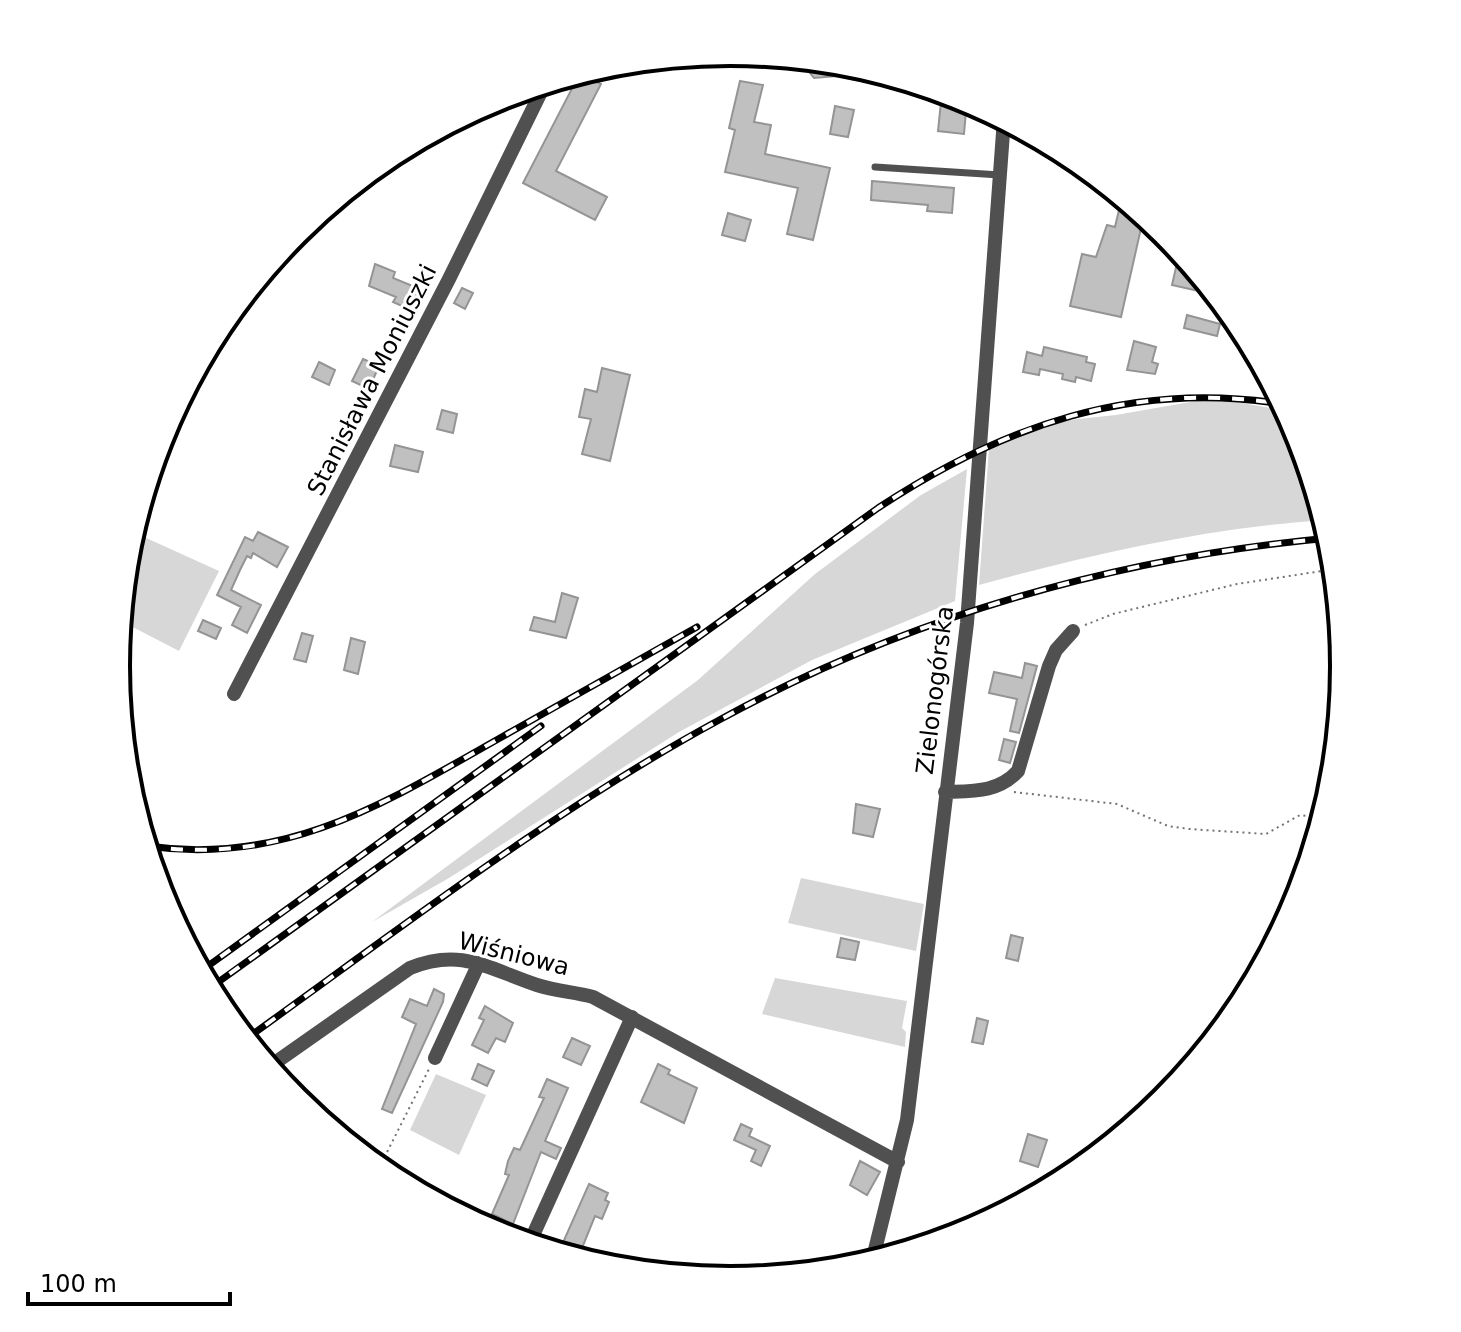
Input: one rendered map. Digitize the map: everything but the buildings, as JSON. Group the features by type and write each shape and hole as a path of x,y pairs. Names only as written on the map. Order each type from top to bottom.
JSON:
{"street":[{"name":"Stanisława Moniuszki","path":"234,694 449,279 538,98"},
{"name":"Zielonogórska","path":"876,1248 907,1120 967,623 1003,132"},
{"path":"945,792 989,790 1008,782 1023,763 1049,666 1056,650 1073,631"},
{"name":"Wiśniowa","path":"278,1061 410,968 431,959 449,958 479,963 541,987 593,997 898,1162"},
{"path":"435,1058 479,963"},
{"path":"534,1233 632,1017"}],"lane":[{"path":"875,167 1000,175"}],"path":[{"path":"1073,631 1113,614 1237,584 1322,571"},
{"path":"989,790 1117,804 1168,826 1189,829 1266,834 1300,815 1311,816"},
{"path":"385,1156 435,1058"}],"shaded area":[{"path":"1213,398 1272,408 1299,473 1312,521 1237,529 1150,544 979,585 989,449 1041,423 1116,415"},
{"path":"967,469 955,601 812,660 679,732 449,878 372,922 698,680 815,574 921,495"},
{"path":"145,537 219,571 179,651 132,627"},
{"path":"801,878 924,904 916,951 788,923"},
{"path":"775,978 907,1001 902,1028 906,1032 905,1047 762,1014"},
{"path":"436,1074 486,1095 459,1155 410,1130"}],"railway":[{"path":"220,981 878,508 925,479 972,454 1071,416 1122,405 1174,399 1228,398 1270,403"},
{"path":"255,1032 538,831 659,754 792,683 865,650 1016,597 1172,560 1317,540"},
{"path":"159,847 197,850 245,847 289,838 332,824 416,785 697,627"},
{"path":"210,964 541,726"}]}
